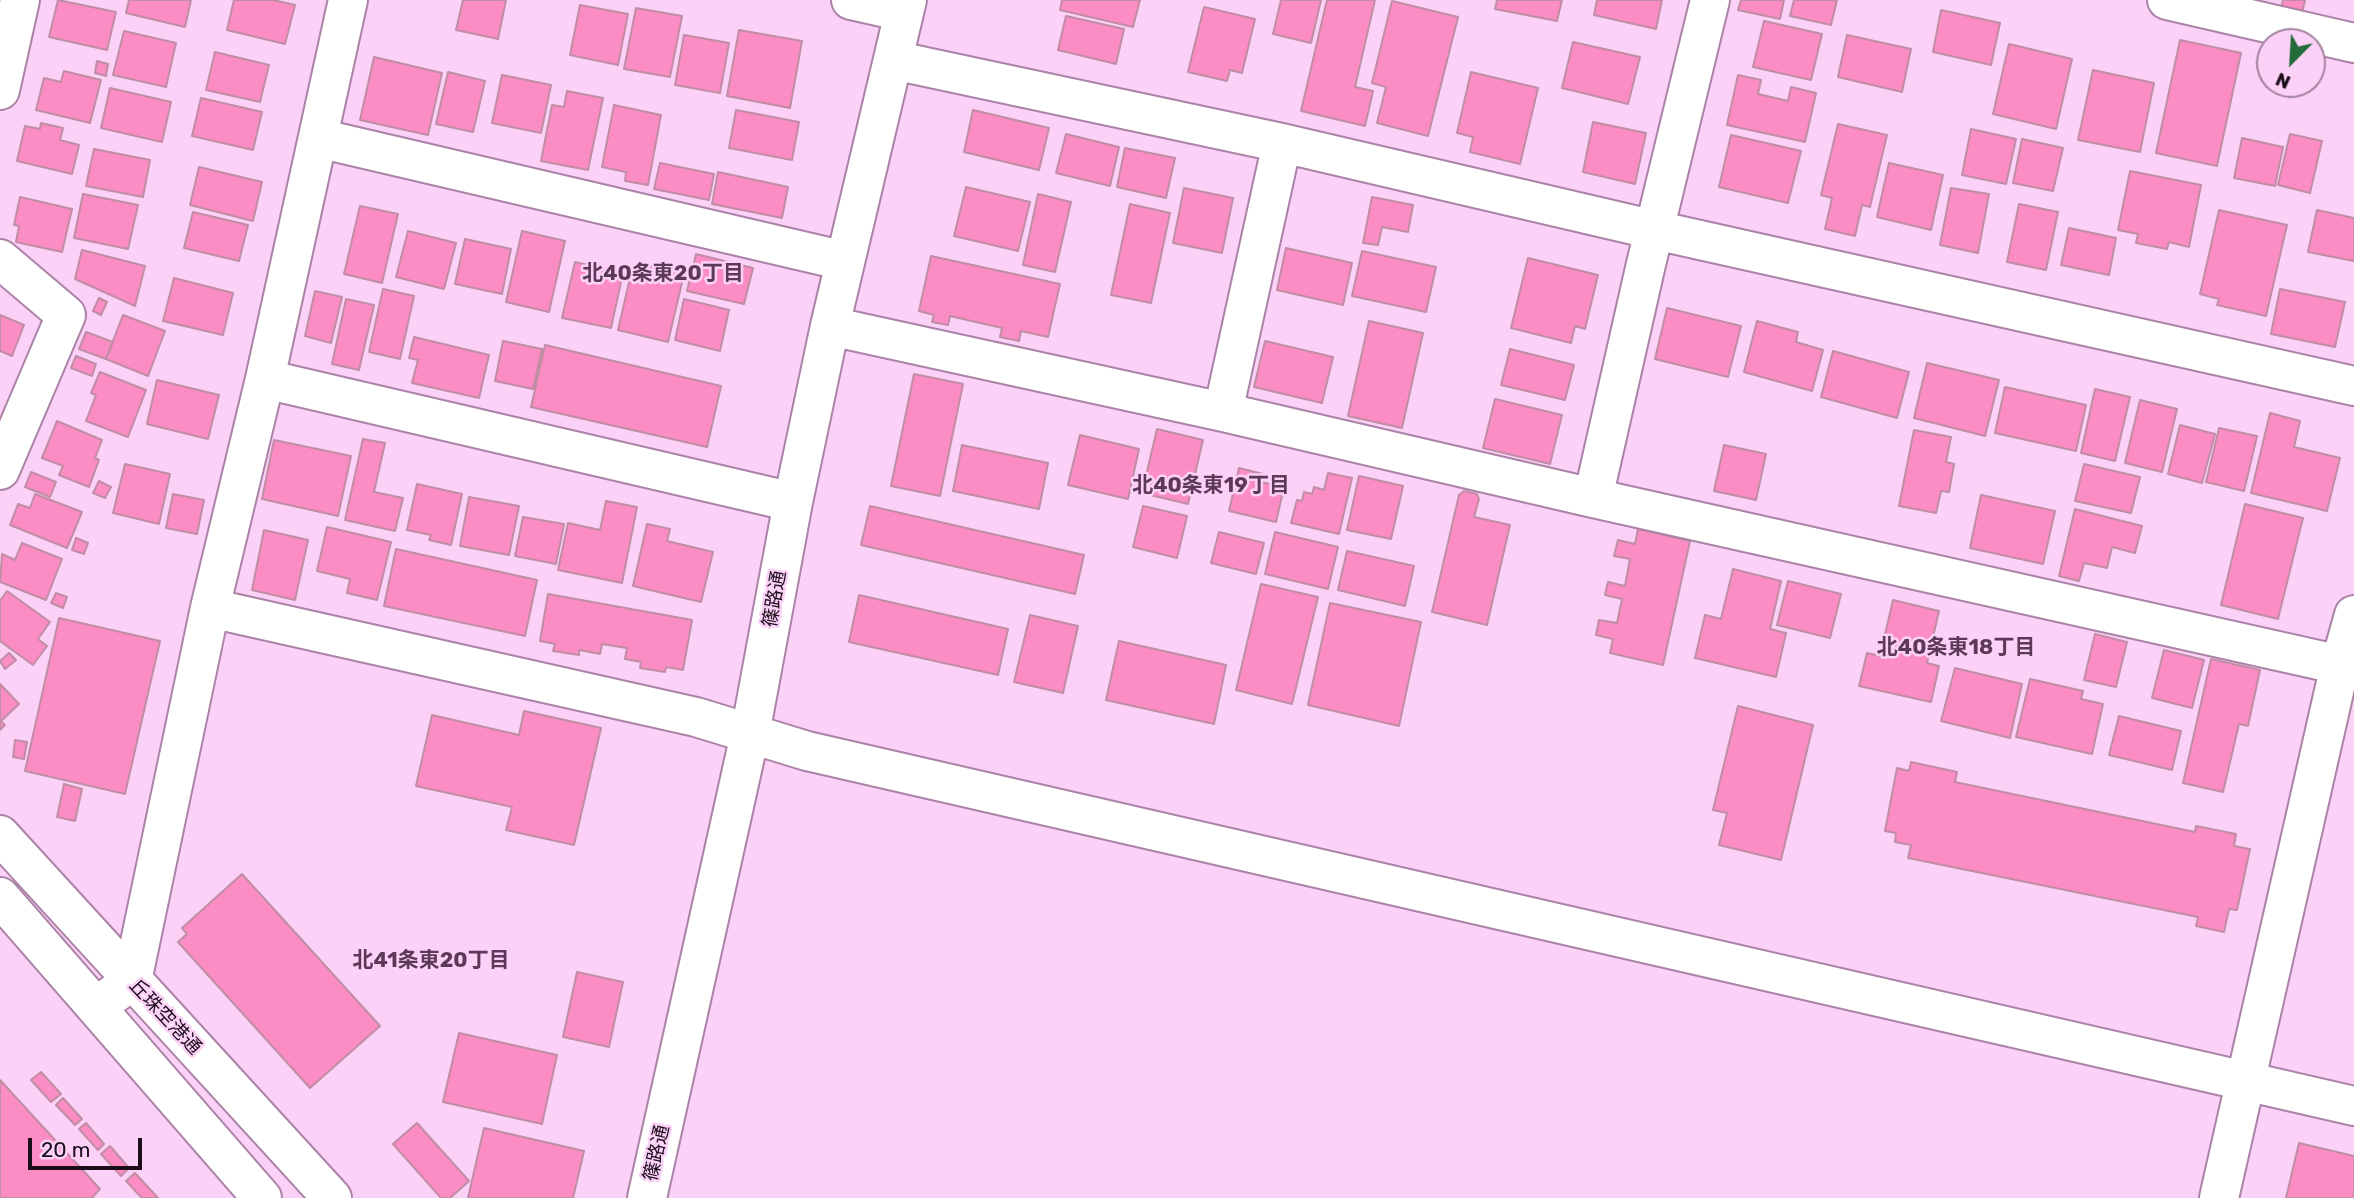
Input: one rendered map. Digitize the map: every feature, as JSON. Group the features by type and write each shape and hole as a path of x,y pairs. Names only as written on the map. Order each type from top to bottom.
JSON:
{"street":[{"path":"0,90 20,0"},
{"path":"97,1006 132,981 210,608 265,379 348,0"},
{"path":"851,0 906,6"},
{"path":"1593,498 1710,0"},
{"path":"2167,0 2354,43"},
{"name":"篠路通","path":"647,1198 750,734 793,502 830,326 906,6"},
{"path":"893,60 1282,143 1655,230 2354,386"},
{"path":"318,138 845,261"},
{"path":"1223,412 1282,143"},
{"path":"0,259 66,315 0,470"},
{"path":"830,326 2347,666"},
{"path":"265,379 793,502"},
{"path":"210,608 682,714 821,754 2354,1106"},
{"path":"2219,1198 2347,666 2354,615"},
{"name":"丘珠空港通","path":"0,835 332,1198"},
{"path":"0,897 262,1198"}],"building":[{"path":"58,0 116,12 107,50 49,37"},
{"path":"129,0 191,0 185,27 126,13"},
{"path":"234,0 273,0 295,5 285,44 227,30"},
{"path":"463,0 506,0 498,39 456,30"},
{"path":"1062,0 1140,0 1133,27 1060,10"},
{"path":"1281,0 1321,0 1311,43 1273,34"},
{"path":"1327,0 1375,0 1355,87 1373,91 1365,126 1301,111"},
{"path":"1497,0 1562,0 1557,21 1495,9"},
{"path":"1597,0 1662,0 1656,29 1594,15"},
{"path":"1741,0 1784,0 1780,19 1738,10"},
{"path":"1794,0 1837,0 1831,25 1790,16"},
{"path":"2283,0 2305,0 2302,13 2281,8"},
{"path":"1392,1 1458,17 1428,136 1377,123 1386,87 1372,83"},
{"path":"580,5 628,14 618,65 570,55"},
{"path":"1204,7 1255,19 1242,73 1230,70 1227,81 1188,72"},
{"path":"636,8 682,16 670,77 624,69"},
{"path":"1941,10 2000,23 1991,65 1933,52"},
{"path":"1066,16 1124,29 1116,64 1058,50"},
{"path":"1764,21 1822,34 1811,80 1753,67"},
{"path":"739,30 802,41 790,108 727,96"},
{"path":"124,31 176,43 166,87 113,75"},
{"path":"684,35 729,43 720,93 675,85"},
{"path":"1847,35 1911,49 1902,92 1838,77"},
{"path":"2180,40 2241,53 2217,166 2156,153"},
{"path":"1573,42 1640,57 1628,104 1562,88"},
{"path":"2009,44 2072,59 2056,129 1993,114"},
{"path":"215,52 269,65 260,102 206,90"},
{"path":"374,57 442,73 428,135 360,120"},
{"path":"97,61 108,64 106,76 95,73"},
{"path":"2093,70 2154,83 2140,152 2078,140"},
{"path":"64,71 101,80 90,123 36,110 44,78 61,82"},
{"path":"448,72 485,81 473,132 436,124"},
{"path":"1471,72 1538,88 1520,164 1470,152 1473,137 1457,133"},
{"path":"502,75 551,85 541,133 492,123"},
{"path":"1738,75 1761,80 1758,94 1788,101 1791,87 1816,93 1805,142 1727,125"},
{"path":"110,88 171,102 162,142 101,128"},
{"path":"567,91 603,98 588,170 541,161 552,105 564,107"},
{"path":"201,98 262,112 253,150 192,136"},
{"path":"614,105 661,115 648,185 625,181 626,172 602,167"},
{"path":"736,110 799,122 792,160 729,148"},
{"path":"973,110 1049,128 1039,170 964,152"},
{"path":"1593,122 1646,133 1635,184 1583,172"},
{"path":"41,123 63,128 60,140 79,145 72,174 17,161 25,126 40,129"},
{"path":"1838,124 1887,135 1870,207 1862,205 1855,236 1825,229 1832,198 1821,195"},
{"path":"1971,129 2016,139 2006,184 1962,175"},
{"path":"1066,134 1119,147 1110,186 1056,173"},
{"path":"2290,134 2322,141 2310,193 2278,185"},
{"path":"1731,135 1801,151 1788,203 1719,187"},
{"path":"2242,138 2283,147 2275,186 2234,178"},
{"path":"2022,139 2063,148 2053,191 2013,183"},
{"path":"1125,148 1175,158 1166,198 1117,187"},
{"path":"94,149 150,160 143,197 86,186"},
{"path":"660,163 714,174 709,200 654,189"},
{"path":"1889,163 1943,175 1931,230 1877,217"},
{"path":"199,167 262,182 253,221 190,205"},
{"path":"2130,171 2201,185 2189,247 2169,242 2167,249 2136,243 2138,234 2118,230"},
{"path":"718,172 788,187 782,218 712,204"},
{"path":"966,187 1030,202 1018,251 954,236"},
{"path":"1184,188 1233,198 1222,253 1173,243"},
{"path":"1951,188 1989,194 1978,253 1940,245"},
{"path":"83,194 138,205 128,249 74,238"},
{"path":"1038,194 1071,202 1055,272 1023,265"},
{"path":"20,197 72,209 62,252 16,242 19,226 14,225"},
{"path":"1372,197 1413,205 1408,232 1382,227 1378,245 1363,243"},
{"path":"1130,204 1170,213 1151,303 1111,295"},
{"path":"2019,204 2058,212 2046,270 2007,262"},
{"path":"360,206 398,214 382,283 344,274"},
{"path":"2219,210 2287,225 2266,316 2217,305 2219,299 2200,294"},
{"path":"2317,210 2354,218 2354,261 2308,252"},
{"path":"193,212 248,225 239,261 184,248"},
{"path":"2069,228 2116,238 2109,275 2061,265"},
{"path":"408,231 456,243 444,289 396,277"},
{"path":"522,231 565,241 549,312 506,302"},
{"path":"465,239 511,249 502,294 455,284"},
{"path":"1286,248 1352,263 1343,305 1277,290"},
{"path":"82,250 145,266 135,306 75,279"},
{"path":"1362,251 1436,267 1426,312 1352,296"},
{"path":"696,254 753,268 744,304 687,291"},
{"path":"931,256 1060,284 1048,337 1021,331 1019,341 1000,337 1002,328 950,316 948,325 932,322 934,315 919,311"},
{"path":"1528,258 1598,275 1585,329 1575,326 1571,343 1511,328"},
{"path":"575,262 623,273 611,328 562,318"},
{"path":"642,264 684,274 668,342 618,330 630,278 638,280"},
{"path":"174,278 233,293 223,335 163,321"},
{"path":"383,289 414,296 400,359 369,352"},
{"path":"2280,289 2345,302 2335,347 2271,334"},
{"path":"315,291 342,297 331,343 305,336"},
{"path":"99,298 107,302 101,315 93,311"},
{"path":"346,299 374,305 359,370 332,364"},
{"path":"684,299 729,310 720,351 675,340"},
{"path":"1667,308 1741,326 1728,377 1655,359"},
{"path":"0,315 24,325 12,356 0,351"},
{"path":"123,315 165,331 148,376 106,359"},
{"path":"1369,321 1423,333 1402,428 1348,416"},
{"path":"1757,321 1798,332 1796,342 1823,350 1812,391 1744,372"},
{"path":"86,332 113,342 106,359 79,349"},
{"path":"414,337 489,355 479,398 412,383 418,360 409,358"},
{"path":"503,341 542,349 533,389 495,381"},
{"path":"1265,341 1333,357 1322,403 1254,387"},
{"path":"545,345 721,386 707,447 531,407"},
{"path":"1510,349 1574,365 1565,400 1501,385"},
{"path":"1833,351 1909,372 1897,418 1821,397"},
{"path":"76,356 96,364 92,376 71,368"},
{"path":"1927,363 1999,380 1985,436 1914,418"},
{"path":"100,372 146,390 128,437 86,421 96,395 91,393"},
{"path":"914,374 963,384 940,496 891,486"},
{"path":"157,380 219,395 208,439 147,424"},
{"path":"2005,387 2086,405 2076,451 1995,433"},
{"path":"2095,389 2130,397 2115,461 2081,453"},
{"path":"1495,399 1562,415 1550,464 1483,448"},
{"path":"2140,400 2177,409 2162,472 2125,463"},
{"path":"2270,413 2300,421 2294,447 2340,458 2327,511 2251,493"},
{"path":"57,421 102,440 95,458 99,460 89,487 59,475 63,466 42,458"},
{"path":"2180,425 2215,434 2202,483 2168,474"},
{"path":"2219,428 2257,436 2244,491 2206,482"},
{"path":"1157,429 1203,440 1188,504 1142,493"},
{"path":"1914,430 1951,437 1946,462 1954,464 1949,492 1941,491 1936,513 1899,506"},
{"path":"1080,435 1139,449 1128,499 1068,485"},
{"path":"363,439 385,443 374,492 403,498 395,531 345,520"},
{"path":"274,440 351,456 338,516 262,499"},
{"path":"962,445 1048,463 1039,509 953,491"},
{"path":"1724,445 1766,454 1756,500 1714,491"},
{"path":"125,464 170,474 159,524 113,513"},
{"path":"2084,464 2140,477 2131,513 2075,501"},
{"path":"1239,468 1263,474 1261,482 1284,487 1276,522 1229,511"},
{"path":"31,472 56,482 50,497 25,487"},
{"path":"1328,473 1352,478 1339,534 1291,523 1297,500 1302,501 1304,492 1312,494 1314,487 1324,490"},
{"path":"1359,476 1403,486 1391,539 1347,530"},
{"path":"99,481 111,487 105,498 93,493"},
{"path":"417,484 462,494 451,545 429,540 431,535 407,530"},
{"path":"1464,491 1477,494 1479,499 1474,517 1510,525 1487,625 1432,612 1459,495"},
{"path":"35,494 82,512 67,548 10,525 18,504 30,508"},
{"path":"173,494 204,500 197,534 166,528"},
{"path":"1981,495 2055,511 2043,564 1970,548"},
{"path":"469,497 519,506 509,555 460,546"},
{"path":"606,501 637,507 622,583 558,570 568,523 600,530"},
{"path":"2245,504 2303,518 2278,619 2221,605"},
{"path":"870,506 1084,555 1075,594 861,545"},
{"path":"1143,506 1187,516 1177,558 1133,547"},
{"path":"2075,509 2142,526 2135,553 2112,547 2107,568 2084,563 2079,581 2059,576"},
{"path":"523,517 564,524 556,564 515,556"},
{"path":"647,524 670,529 667,541 713,552 701,602 633,586"},
{"path":"327,527 391,542 377,600 347,593 350,579 317,571"},
{"path":"1638,529 1690,541 1663,665 1610,653 1613,639 1596,635 1599,620 1617,623 1622,599 1605,595 1608,582 1625,586 1630,559 1614,556 1618,540 1635,544"},
{"path":"264,530 308,540 295,600 252,590"},
{"path":"1219,532 1264,543 1256,574 1211,563"},
{"path":"1275,532 1338,547 1328,589 1265,574"},
{"path":"76,538 88,543 84,554 72,550"},
{"path":"22,543 62,559 46,600 0,582 2,554 15,560"},
{"path":"396,549 537,580 525,636 384,606"},
{"path":"1347,551 1414,566 1405,606 1338,590"},
{"path":"1733,569 1781,581 1770,629 1786,633 1776,677 1695,658 1705,615 1721,619"},
{"path":"1788,581 1841,594 1830,638 1777,625"},
{"path":"1261,584 1318,597 1292,704 1236,690"},
{"path":"7,591 50,622 38,639 47,646 33,665 0,641 0,601"},
{"path":"56,593 67,597 63,608 51,603"},
{"path":"548,594 692,620 683,670 666,667 665,672 640,668 641,662 625,659 627,648 602,644 600,654 579,650 579,655 553,651 555,644 540,641"},
{"path":"859,595 1008,629 998,675 849,642"},
{"path":"1893,600 1939,611 1927,663 1939,666 1931,702 1859,686 1867,653 1880,656"},
{"path":"1330,603 1421,622 1399,726 1308,705"},
{"path":"1030,615 1078,626 1063,693 1014,682"},
{"path":"59,618 160,641 125,794 25,771"},
{"path":"2095,634 2127,642 2116,687 2084,680"},
{"path":"1119,641 1226,665 1214,724 1106,700"},
{"path":"2164,650 2204,660 2192,708 2152,698"},
{"path":"9,653 16,660 5,669 0,661"},
{"path":"2211,659 2260,670 2248,726 2239,724 2223,792 2183,783"},
{"path":"1955,668 2022,684 2010,738 1941,721"},
{"path":"2030,679 2083,691 2081,699 2103,704 2092,754 2016,737"},
{"path":"0,684 19,704 1,721 5,725 0,730"},
{"path":"1738,706 1813,725 1781,860 1719,845 1727,813 1713,810"},
{"path":"524,711 601,728 574,845 506,830 512,807 416,786 432,715 519,735"},
{"path":"2119,716 2181,731 2172,770 2109,755"},
{"path":"15,740 27,742 24,759 13,757"},
{"path":"1911,762 1957,772 1955,782 2195,832 2196,826 2236,834 2234,846 2250,849 2237,910 2229,909 2224,932 2196,926 2198,917 1908,858 1911,845 1895,842 1896,833 1885,831 1897,768 1909,771"},
{"path":"64,784 82,789 75,821 57,817"},
{"path":"242,874 380,1026 310,1088 178,942 187,934 182,928"},
{"path":"577,972 623,982 609,1047 563,1037"},
{"path":"459,1033 557,1055 542,1124 443,1102"},
{"path":"41,1072 61,1094 51,1102 31,1080"},
{"path":"0,1080 100,1189 92,1198 0,1198"},
{"path":"63,1098 82,1119 75,1125 56,1105"},
{"path":"86,1123 104,1144 98,1150 79,1129"},
{"path":"417,1123 469,1181 450,1198 441,1198 393,1144"},
{"path":"484,1128 584,1151 573,1198 468,1198"},
{"path":"2299,1143 2354,1156 2354,1198 2286,1198"},
{"path":"110,1146 129,1168 121,1176 101,1154"},
{"path":"135,1173 158,1198 142,1198 126,1181"}],"district":[{"name":"北40条東20丁目","path":"663,274"},
{"name":"北40条東19丁目","path":"1211,486"},
{"name":"北40条東18丁目","path":"1956,648"},
{"name":"北41条東20丁目","path":"431,961"}]}
